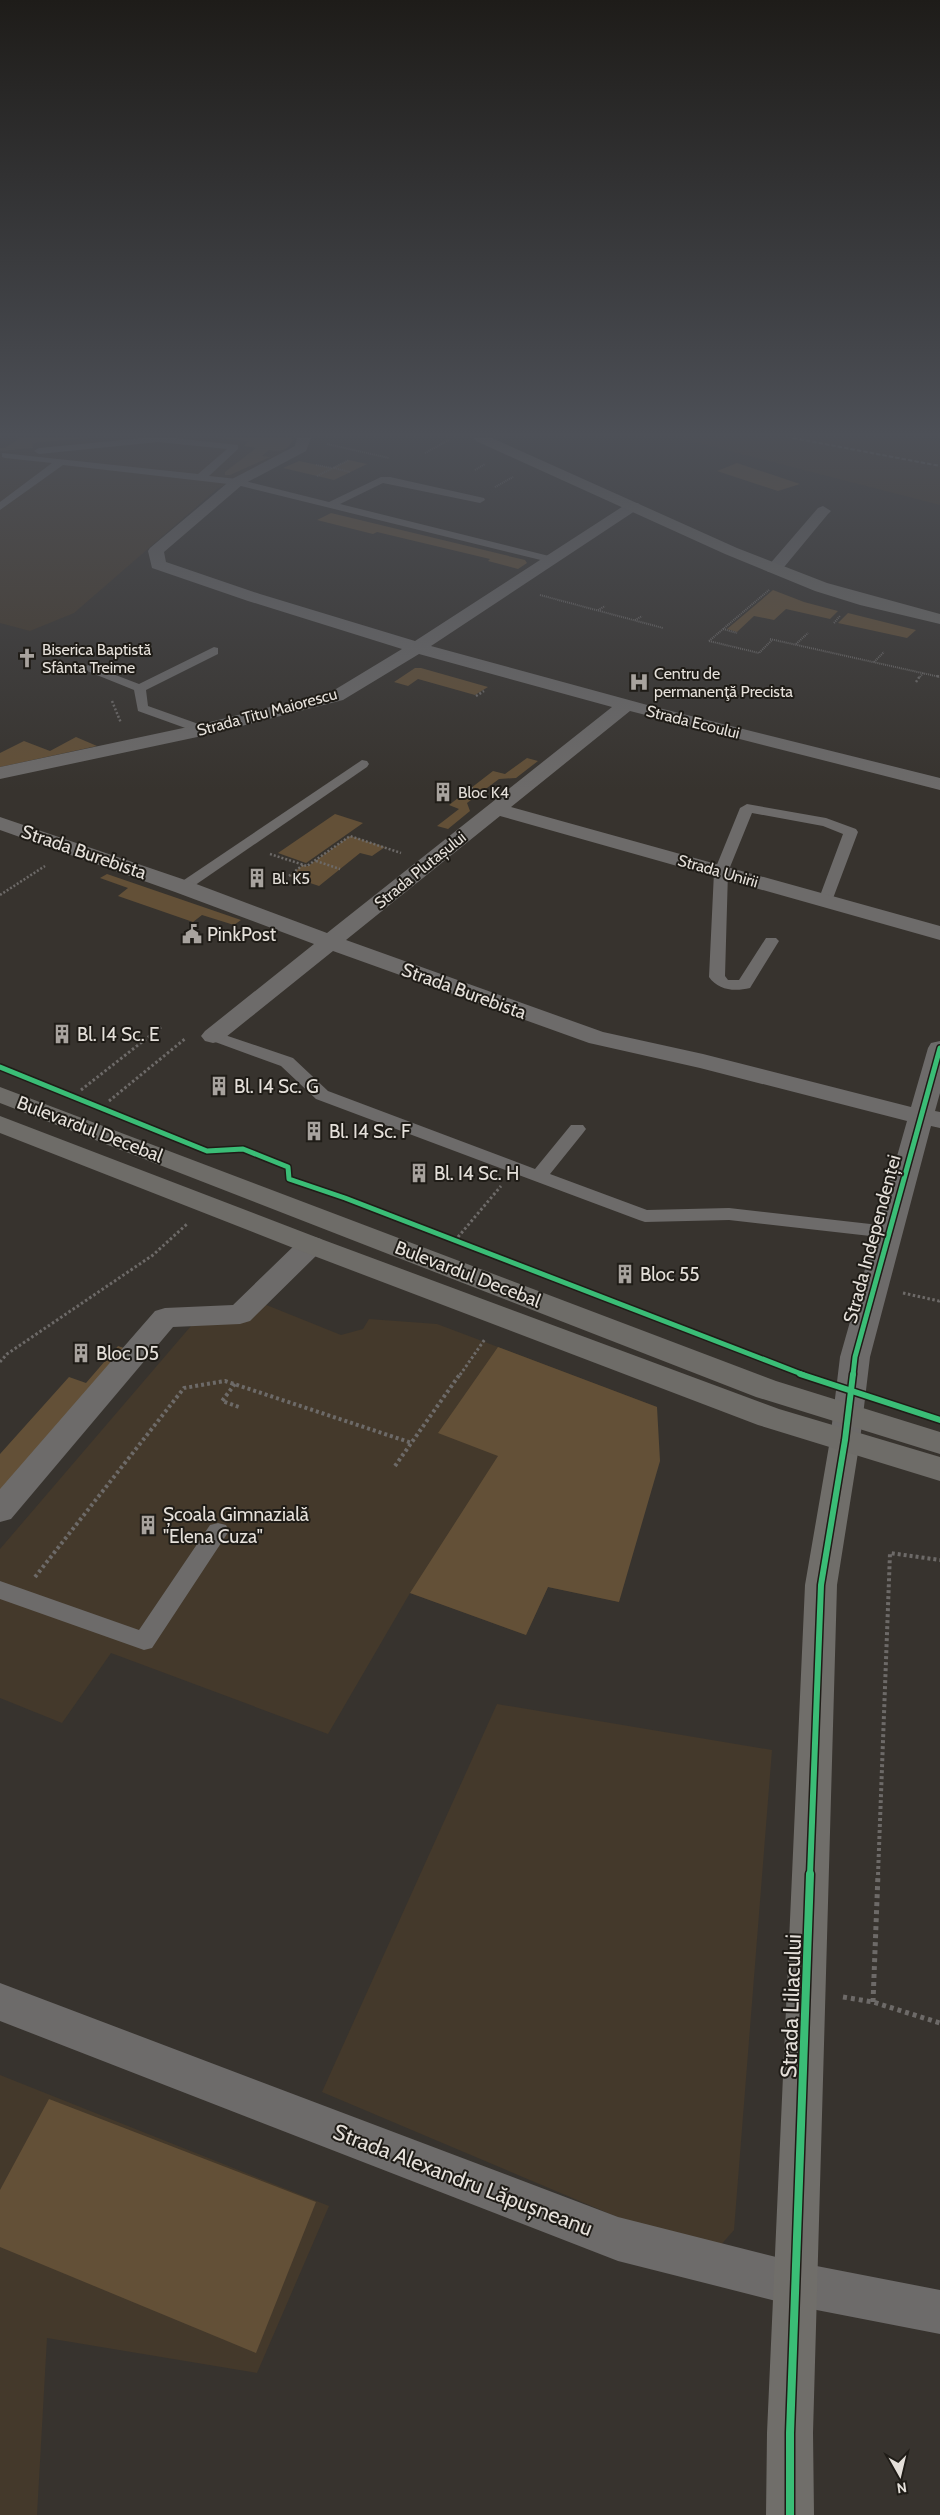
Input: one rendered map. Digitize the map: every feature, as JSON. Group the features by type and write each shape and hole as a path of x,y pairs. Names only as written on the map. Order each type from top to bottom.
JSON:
{"main road":[{"path":"743,555 841,594 940,619"},
{"name":"Bulevardul Decebal","path":"0,1094 766,1389 847,1428 940,1469"},
{"name":"Bulevardul Decebal","path":"0,1124 310,1245 768,1417 940,1443"},
{"name":"Strada Liliacului","path":"790,2515 790,2433 808,1991 821,1585 847,1428"}],"street":[{"name":"Strada Ecoului","path":"157,555 158,565 236,593 418,647 626,705 940,784"},
{"name":"Strada Titu Maiorescu","path":"0,772 202,730 337,696 418,647 555,555"},
{"path":"774,569 786,555"},
{"name":"Strada Plutașului","path":"213,1036 626,705"},
{"name":"Strada Unirii","path":"496,809 940,933"},
{"name":"Strada Burebista","path":"0,823 183,887 597,1038 703,1061 870,1106 931,1118"},
{"name":"Strada Independenței","path":"847,1428 855,1357 888,1232 931,1118 940,1048"},
{"path":"0,1510 165,1318 240,1314 310,1245"},
{"name":"Strada Alexandru Lăpușneanu","path":"0,2002 618,2239 796,2284 940,2312"}],"lane":[{"path":"534,555 549,559"},
{"path":"88,669 140,688 214,651"},
{"path":"140,688 142,708 202,730"},
{"path":"183,887 362,764"},
{"path":"771,941 744,985 724,984 717,978 721,872 747,808 826,822 852,832 825,901"},
{"path":"213,1036 287,1062 322,1095 645,1216 729,1214 888,1232"},
{"path":"539,1176 577,1129"},
{"path":"10,1593 144,1642 218,1532"}],"path":[{"path":"772,587 709,641 759,653 771,639 940,677"},
{"path":"532,593 663,628"},
{"path":"598,610 605,606"},
{"path":"635,620 642,616"},
{"path":"722,629 737,633"},
{"path":"796,645 808,633"},
{"path":"874,662 884,652"},
{"path":"916,682 923,673"},
{"path":"110,697 125,731"},
{"path":"340,869 315,861 350,836 406,854"},
{"path":"0,895 50,862"},
{"path":"288,876 303,865"},
{"path":"81,1090 161,1027"},
{"path":"109,1101 187,1037"},
{"path":"464,1245 456,1239 517,1168"},
{"path":"0,1362 7,1354 153,1255 192,1221"},
{"path":"901,1292 939,1301 940,1299"},
{"path":"396,1466 487,1337"},
{"path":"10,1593 184,1388 225,1381 412,1443"},
{"path":"235,1384 222,1401 239,1407"},
{"path":"873,2002 890,1553 940,1560"},
{"path":"808,1991 873,2002 940,2023"}],"shaded area":[{"path":"0,555 140,555 74,613 30,631 0,623"},
{"path":"475,555 506,555 525,560 527,563 518,569 488,561 490,559"},
{"path":"773,590 804,602 838,611 830,619 786,609 774,620 754,616 737,632 727,629"},
{"path":"848,613 916,630 907,638 838,623"},
{"path":"415,668 421,668 488,687 475,695 418,679 408,686 394,682"},
{"path":"76,737 97,746 0,767 0,753 24,741 50,751"},
{"path":"527,758 538,761 516,778 499,779 467,803 470,811 448,829 437,826 459,809 449,805 493,771 505,774"},
{"path":"335,814 363,823 306,863 278,853"},
{"path":"350,836 385,847 372,856 360,853 319,886 289,876 303,865 308,866"},
{"path":"107,874 241,920 234,925 202,915 193,922 118,896 128,888 100,878"},
{"path":"264,1304 341,1335 363,1329 369,1319 437,1324 657,1407 619,1602 548,1587 526,1635 410,1593 328,1734 111,1653 62,1723 0,1698 0,1549 191,1326"},
{"path":"118,1346 136,1352 0,1510 0,1454 69,1377 86,1383"},
{"path":"498,1347 657,1407 660,1461 619,1602 548,1587 526,1635 410,1593 498,1456 438,1433"},
{"path":"497,1704 772,1750 734,2230 719,2247 622,2219 322,2092"},
{"path":"0,2075 329,2206 257,2373 47,2338 37,2515 0,2515"},
{"path":"49,2099 316,2202 256,2353 0,2247 0,2190"}],"cycle path":[{"path":"790,2515 790,2433 821,1585 845,1440 855,1357 940,1048"},
{"path":"0,1067 207,1151 243,1149 288,1167 289,1179 345,1198 777,1366 940,1420"}],"place":[{"name":"Biserica Baptistă Sfânta Treime","path":"27,658"},
{"name":"Centru de permanenţă Precista","path":"639,682"},
{"name":"Bloc K4","path":"443,792"},
{"name":"Bl. K5","path":"257,878"},
{"name":"PinkPost","path":"192,934"},
{"name":"Bl. I4 Sc. E","path":"62,1034"},
{"name":"Bl. I4 Sc. G","path":"219,1086"},
{"name":"Bl. I4 Sc. F","path":"314,1131"},
{"name":"Bl. I4 Sc. H","path":"419,1173"},
{"name":"Bloc 55","path":"625,1274"},
{"name":"Bloc D5","path":"81,1353"},
{"name":"Școala Gimnazială \"Elena Cuza\"","path":"148,1525"}]}
